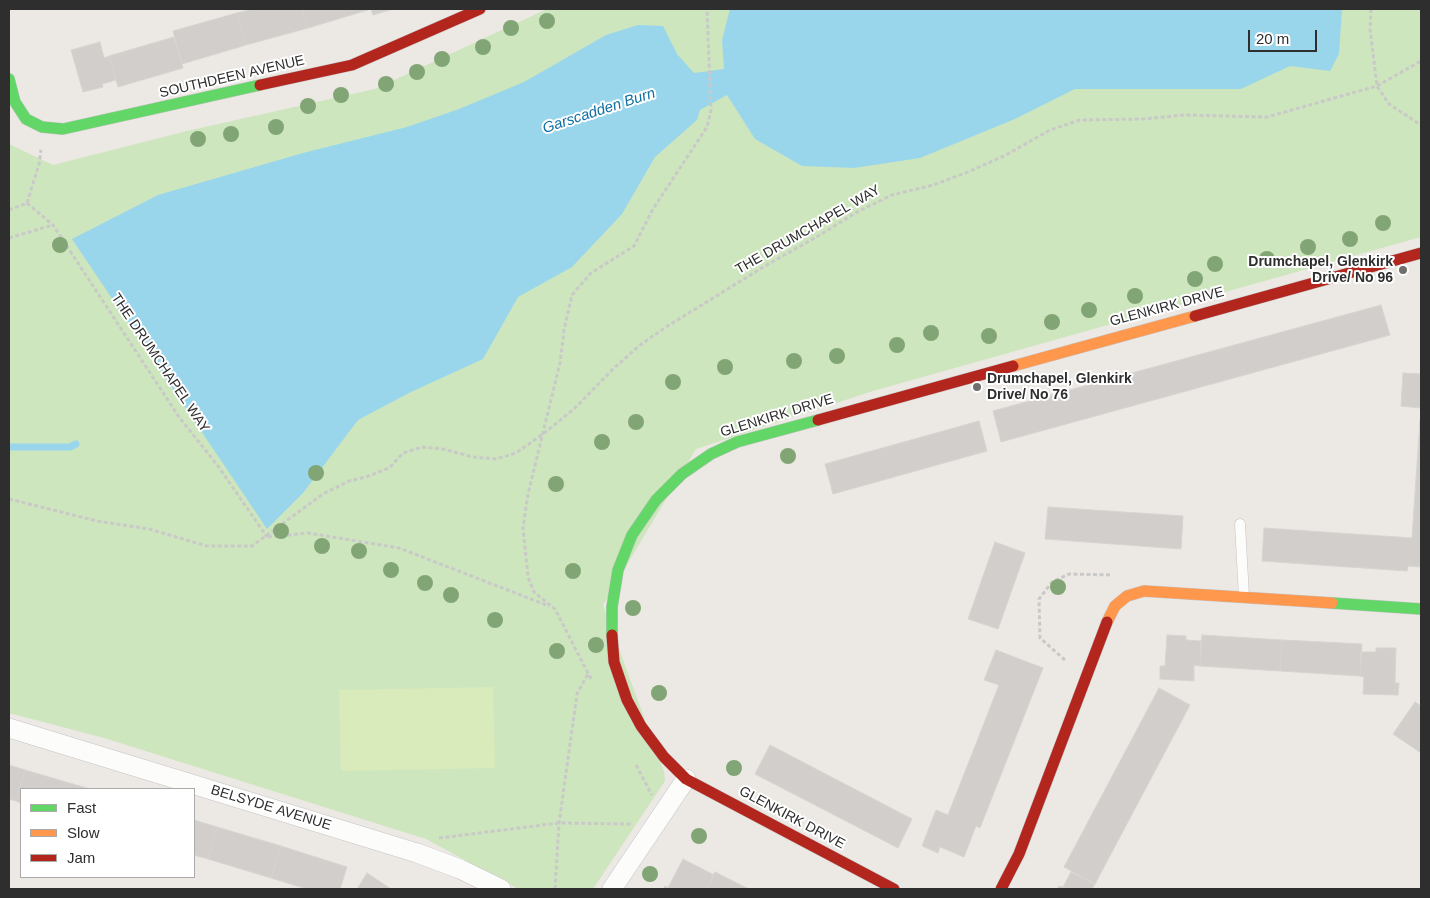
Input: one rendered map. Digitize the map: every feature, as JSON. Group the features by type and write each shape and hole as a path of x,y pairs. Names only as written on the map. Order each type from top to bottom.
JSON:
{"street":[{"name":"SOUTHDEEN AVENUE","path":"42,127 63,129 352,65 480,9"},
{"path":"9,79 15,102 26,118 42,127"},
{"name":"GLENKIRK DRIVE","path":"894,889 686,779 664,757 641,726 627,700 614,662 612,607 618,570 632,535 656,500 682,474 711,454 766,432 1421,253"},
{"path":"1001,889 1019,854 1108,619 1115,606 1127,596 1144,591 1421,609"},
{"name":"BELSYDE AVENUE","path":"9,728 417,852 460,869 501,889"},
{"path":"612,889 686,779"}],"lane":[{"path":"1240,524 1244,598"}],"path":[{"path":"267,537 308,533 399,548 555,608 534,592 528,578 524,528 528,494 560,363 564,330 572,295 591,273 634,246 653,209 707,127 711,111 707,9"},
{"path":"1371,9 1370,29 1377,86 1389,104 1421,125"},
{"name":"THE DRUMCHAPEL WAY","path":"9,499 97,521 149,529 207,546 252,546 267,537 323,494 349,481 388,468 403,453 422,447 443,449 473,457 496,459 516,453 575,408 612,370 640,345 666,327 859,211 892,195 968,172 1006,155 1050,130 1080,120 1145,119 1183,115 1267,117 1377,86 1421,61"},
{"path":"9,210 27,203 39,164 42,127"},
{"name":"THE DRUMCHAPEL WAY","path":"27,203 53,225 179,417 218,466 267,537"},
{"path":"9,238 53,225"},
{"path":"1086,678 1040,638 1038,599 1052,582 1068,574 1113,576 1121,579 1135,594"},
{"path":"555,889 559,823 577,694 588,673 614,662"},
{"path":"417,852 426,840 559,823 655,824"}],"green space":[{"path":"547,9 1421,9 1421,237 873,391 696,449 603,605 664,772 665,781 593,889 518,889 426,839 104,738 9,713 9,144 53,165 187,131 375,89"},
{"path":"493,687 495,768 341,771 339,690"}],"water":[{"path":"730,9 1342,9 1339,54 1330,71 1290,66 1241,89 1075,89 1015,119 920,158 854,168 802,166 755,139 727,95 700,110 697,120 655,157 622,214 572,267 518,297 483,359 411,392 358,420 303,493 267,529 72,239 158,195 303,153 407,127 459,109 524,82 606,35 638,25 663,26 677,54 694,73 724,69 722,40"}],"building":[{"path":"253,9 302,9 308,28 246,45 237,13"},
{"path":"302,9 371,9 308,28"},
{"path":"371,9 393,9 373,15"},
{"path":"237,13 246,45 182,64 173,31"},
{"path":"174,37 183,68 118,87 109,56"},
{"path":"100,42 104,58 109,56 116,80 102,84 103,87 83,92 71,50"},
{"path":"1381,305 1390,335 1001,442 993,411"},
{"path":"1403,373 1421,374 1421,408 1401,406"},
{"path":"979,421 987,451 833,494 825,464"},
{"path":"1420,421 1421,567 1408,566 1407,571 1262,561 1264,528 1412,538"},
{"path":"1048,507 1183,516 1181,549 1045,539"},
{"path":"995,542 1025,553 998,629 968,619"},
{"path":"1167,635 1186,636 1186,640 1201,641 1200,666 1194,665 1194,681 1160,679 1160,666 1165,666"},
{"path":"1202,635 1282,640 1280,671 1200,666"},
{"path":"1282,640 1362,644 1360,676 1280,671"},
{"path":"1376,648 1396,648 1395,683 1399,683 1398,695 1363,694 1364,677 1360,676 1361,652 1376,652"},
{"path":"996,650 1043,668 980,828 976,826 964,857 940,847 938,853 922,846 936,810 948,815 999,685 984,680"},
{"path":"1159,688 1190,705 1095,884 1064,867"},
{"path":"1415,702 1421,706 1421,753 1393,734"},
{"path":"770,745 912,819 898,848 755,774"},
{"path":"9,765 25,770 16,801 9,799"},
{"path":"25,770 87,788 20,788 20,803 16,801"},
{"path":"195,820 217,827 208,859 195,855"},
{"path":"217,827 281,846 271,878 208,859"},
{"path":"281,846 347,867 340,889 307,889 271,878"},
{"path":"683,859 714,875 707,889 663,889 665,886 668,888"},
{"path":"715,872 749,889 707,889"},
{"path":"1071,872 1095,884 1092,889 1057,889 1059,886 1063,887"},
{"path":"367,873 391,889 357,889"}],"waterway":[{"name":"Garscadden Burn","path":"9,447 70,447 76,444"}],"traffic: fast":[{"path":"9,79 15,102 26,119 42,127 63,129 260,85"},
{"path":"612,635 612,607 618,570 632,535 656,500 682,474 711,454 737,442 818,420"},
{"path":"1332,603 1421,609"}],"traffic: slow":[{"path":"1013,366 1195,316"},
{"path":"1107,622 1115,606 1127,596 1144,591 1332,603"}],"traffic: jam":[{"path":"260,85 352,65 480,9"},
{"path":"1195,316 1421,253"},
{"path":"818,420 1013,366"},
{"path":"1001,889 1019,854 1107,622"},
{"path":"612,635 614,662 627,700 641,726 664,757 686,779 894,889"}],"place":[{"name":"Drumchapel, Glenkirk Drive/ No 96","path":"1403,270"},
{"name":"Drumchapel, Glenkirk Drive/ No 76","path":"977,387"}]}
